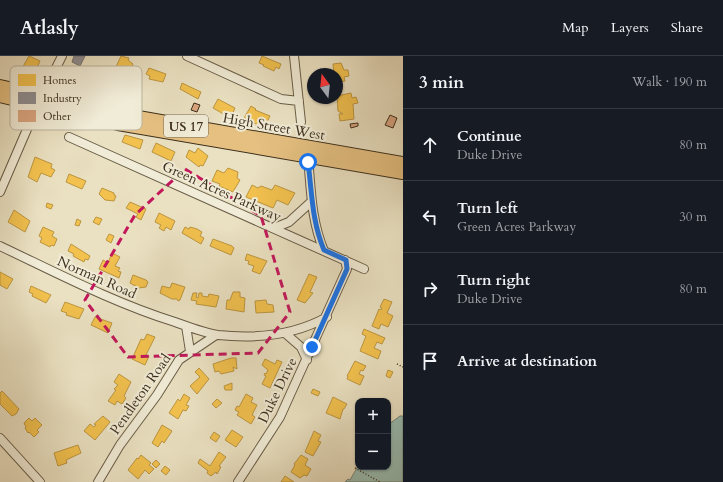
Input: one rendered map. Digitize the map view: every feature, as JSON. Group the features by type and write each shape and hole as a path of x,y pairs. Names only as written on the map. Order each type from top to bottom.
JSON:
{"main road":[{"name":"High Street West","path":"0,86 10,90"},
{"name":"High Street West","path":"0,96 10,97"},
{"name":"High Street West","path":"142,118 403,163"},
{"name":"High Street West","path":"142,128 403,172"}],"street":[{"path":"57,66 62,56"},
{"path":"187,56 281,99 299,101"},
{"path":"294,56 301,122"},
{"path":"0,192 27,130"},
{"name":"Green Acres Parkway","path":"69,137 364,269"},
{"path":"308,157 311,202 316,232 324,250"},
{"path":"274,228 289,222 311,202"},
{"name":"Norman Road","path":"0,246 129,306 216,335 256,337 286,334 307,327 327,317"},
{"name":"Duke Drive","path":"238,482 267,441 280,417 327,317 347,269 346,260"},
{"path":"186,326 190,352"},
{"path":"286,334 301,347 307,360"},
{"name":"Pendleton Road","path":"98,482 120,445 157,395 179,360 216,335"},
{"path":"0,438 40,482"}],"path":[{"path":"397,364 403,367"},
{"path":"359,470 380,482"}],"highlighted area":[{"path":"185,169 261,216 290,312 258,353 128,357 85,300 135,215"}],"water":[{"path":"400,416 403,416 403,482 345,482 348,479 350,480 356,470 391,470 391,423"}],"building: Homes":[{"path":"29,56 40,61 38,66 23,66"},
{"path":"121,56 129,58 128,60 133,64 132,66 116,66"},
{"path":"262,56 281,64 279,69 276,67 274,71 259,63"},
{"path":"341,63 344,70 348,70 349,76 344,77 345,81 343,81 343,68 333,68 333,64"},
{"path":"149,68 166,74 163,82 149,79 150,76 146,74"},
{"path":"182,83 201,92 198,99 180,89"},
{"path":"351,93 352,98 356,97 358,103 353,104 354,119 340,121 339,114 343,114 338,111 338,104 343,104 343,95"},
{"path":"218,99 235,108 232,115 228,113 227,116 213,108"},
{"path":"251,106 256,109 255,110 270,116 267,122 261,119 258,125 244,118"},
{"path":"125,135 143,140 140,149 122,142"},
{"path":"156,143 175,152 171,161 152,152"},
{"path":"198,148 208,156 203,166 200,165 199,167 186,157 189,150 195,153"},
{"path":"35,157 52,164 51,168 55,170 51,177 41,173 37,182 28,177"},
{"path":"228,168 238,172 237,178 240,180 233,192 212,181 217,170 224,173"},
{"path":"69,174 86,181 82,189 66,182"},
{"path":"252,185 258,188 261,186 272,190 275,185 295,193 288,205 277,200 273,208 246,197"},
{"path":"102,188 114,193 116,196 114,201 105,200 99,194"},
{"path":"130,202 146,209 141,220 136,217 138,214 126,208"},
{"path":"47,203 53,205 51,209 46,207"},
{"path":"14,210 30,221 25,232 8,222"},
{"path":"159,213 175,221 171,230 166,227 164,231 159,228 161,225 155,222"},
{"path":"96,217 102,219 99,225 93,222"},
{"path":"77,219 81,221 79,226 75,225"},
{"path":"43,227 54,232 52,236 57,239 54,246 51,245 50,247 40,242 42,238 39,236"},
{"path":"185,227 189,229 190,227 197,229 202,232 200,236 204,238 201,244 182,233"},
{"path":"109,234 114,236 111,243 106,240"},
{"path":"213,239 232,246 234,248 231,255 210,246"},
{"path":"71,244 90,256 88,260 85,259 84,262 73,256 74,254 68,251"},
{"path":"112,253 120,257 115,266 120,268 118,271 121,272 119,278 99,269 103,260 108,263"},
{"path":"247,254 267,261 260,274 252,271 254,266 248,264 249,261 245,260"},
{"path":"0,272 13,279 7,289 0,285"},
{"path":"309,274 317,277 310,292 313,293 305,303 297,300"},
{"path":"133,275 146,280 148,282 146,287 139,288 130,283"},
{"path":"172,283 185,287 180,300 178,301 177,299 172,299 160,293 162,286 170,288"},
{"path":"31,286 51,295 46,303 32,296 33,294 29,292"},
{"path":"233,292 240,292 240,297 245,298 244,312 226,309 227,300 230,300"},
{"path":"193,293 197,293 196,297 198,298 199,293 202,293 202,296 208,297 209,294 219,296 216,307 196,304 197,301 191,300"},
{"path":"384,299 392,302 387,313 393,316 388,327 381,324 379,329 372,326 379,309 381,310 382,308 380,307"},
{"path":"266,300 267,304 273,305 274,312 256,313 255,301"},
{"path":"65,302 84,309 79,319 66,315 67,313 61,311"},
{"path":"95,317 112,323 108,333 91,325"},
{"path":"364,329 385,338 382,344 377,342 374,348 381,351 378,359 360,351 366,336 362,334"},
{"path":"147,334 155,337 146,355 149,356 145,365 132,359 141,339 144,340"},
{"path":"231,358 236,358 237,369 233,367 234,371 221,374 219,371 215,372 213,364"},
{"path":"265,359 275,364 277,360 282,362 270,388 262,384 266,376 264,375 268,370 262,365"},
{"path":"355,361 366,366 359,374 364,376 360,385 347,379 347,376"},
{"path":"199,368 209,379 197,394 190,386 200,377 195,372"},
{"path":"388,370 393,372 390,378 386,376"},
{"path":"119,374 131,382 124,396 126,398 122,404 117,401 115,405 108,401 116,390 114,389 118,385 114,382"},
{"path":"232,383 232,390 225,390 224,386"},
{"path":"313,389 320,392 318,396 311,393"},
{"path":"2,391 19,409 16,414 12,416 0,404 0,393"},
{"path":"184,394 190,398 186,405 189,406 186,411 183,410 178,419 169,413 178,399 180,401"},
{"path":"246,394 253,398 251,402 257,405 252,415 255,417 251,424 237,415 239,412 235,410 237,406 239,407"},
{"path":"333,397 347,404 343,409 340,419 326,413"},
{"path":"217,399 222,403 216,408 212,404"},
{"path":"103,416 110,422 95,440 84,431 90,424 94,427 96,425 94,424"},
{"path":"29,418 32,421 35,418 42,425 37,430 39,432 34,437 29,432 28,433 25,428 24,423"},
{"path":"162,425 172,431 164,443 162,441 158,447 152,443"},
{"path":"232,430 243,437 236,447 225,440"},
{"path":"314,431 321,435 318,441 321,442 313,456 305,452"},
{"path":"214,432 220,436 216,442 210,438"},
{"path":"78,445 81,453 66,460 67,463 58,466 54,453"},
{"path":"219,452 226,457 219,466 221,467 217,474 216,472 211,476 207,473 208,471 198,463 200,459 210,466"},
{"path":"141,455 151,463 149,465 154,469 149,474 145,470 138,479 128,470"},
{"path":"301,455 308,459 305,465 311,469 307,476 304,475 300,478 291,472 295,465 294,464"},
{"path":"156,460 160,464 156,468 152,464"},
{"path":"165,466 170,470 166,475 161,471"},
{"path":"285,476 294,482 281,482"}],"building: Industry":[{"path":"74,56 85,56 80,66 72,62"}],"building: Other":[{"path":"194,103 200,105 197,112 191,110"},
{"path":"390,115 397,118 393,128 385,125"},
{"path":"358,123 358,126 351,128 350,124"}],"route":[{"path":"308,162 311,202 316,232 324,250 346,260 347,264 347,269 327,317 312,347"}]}
